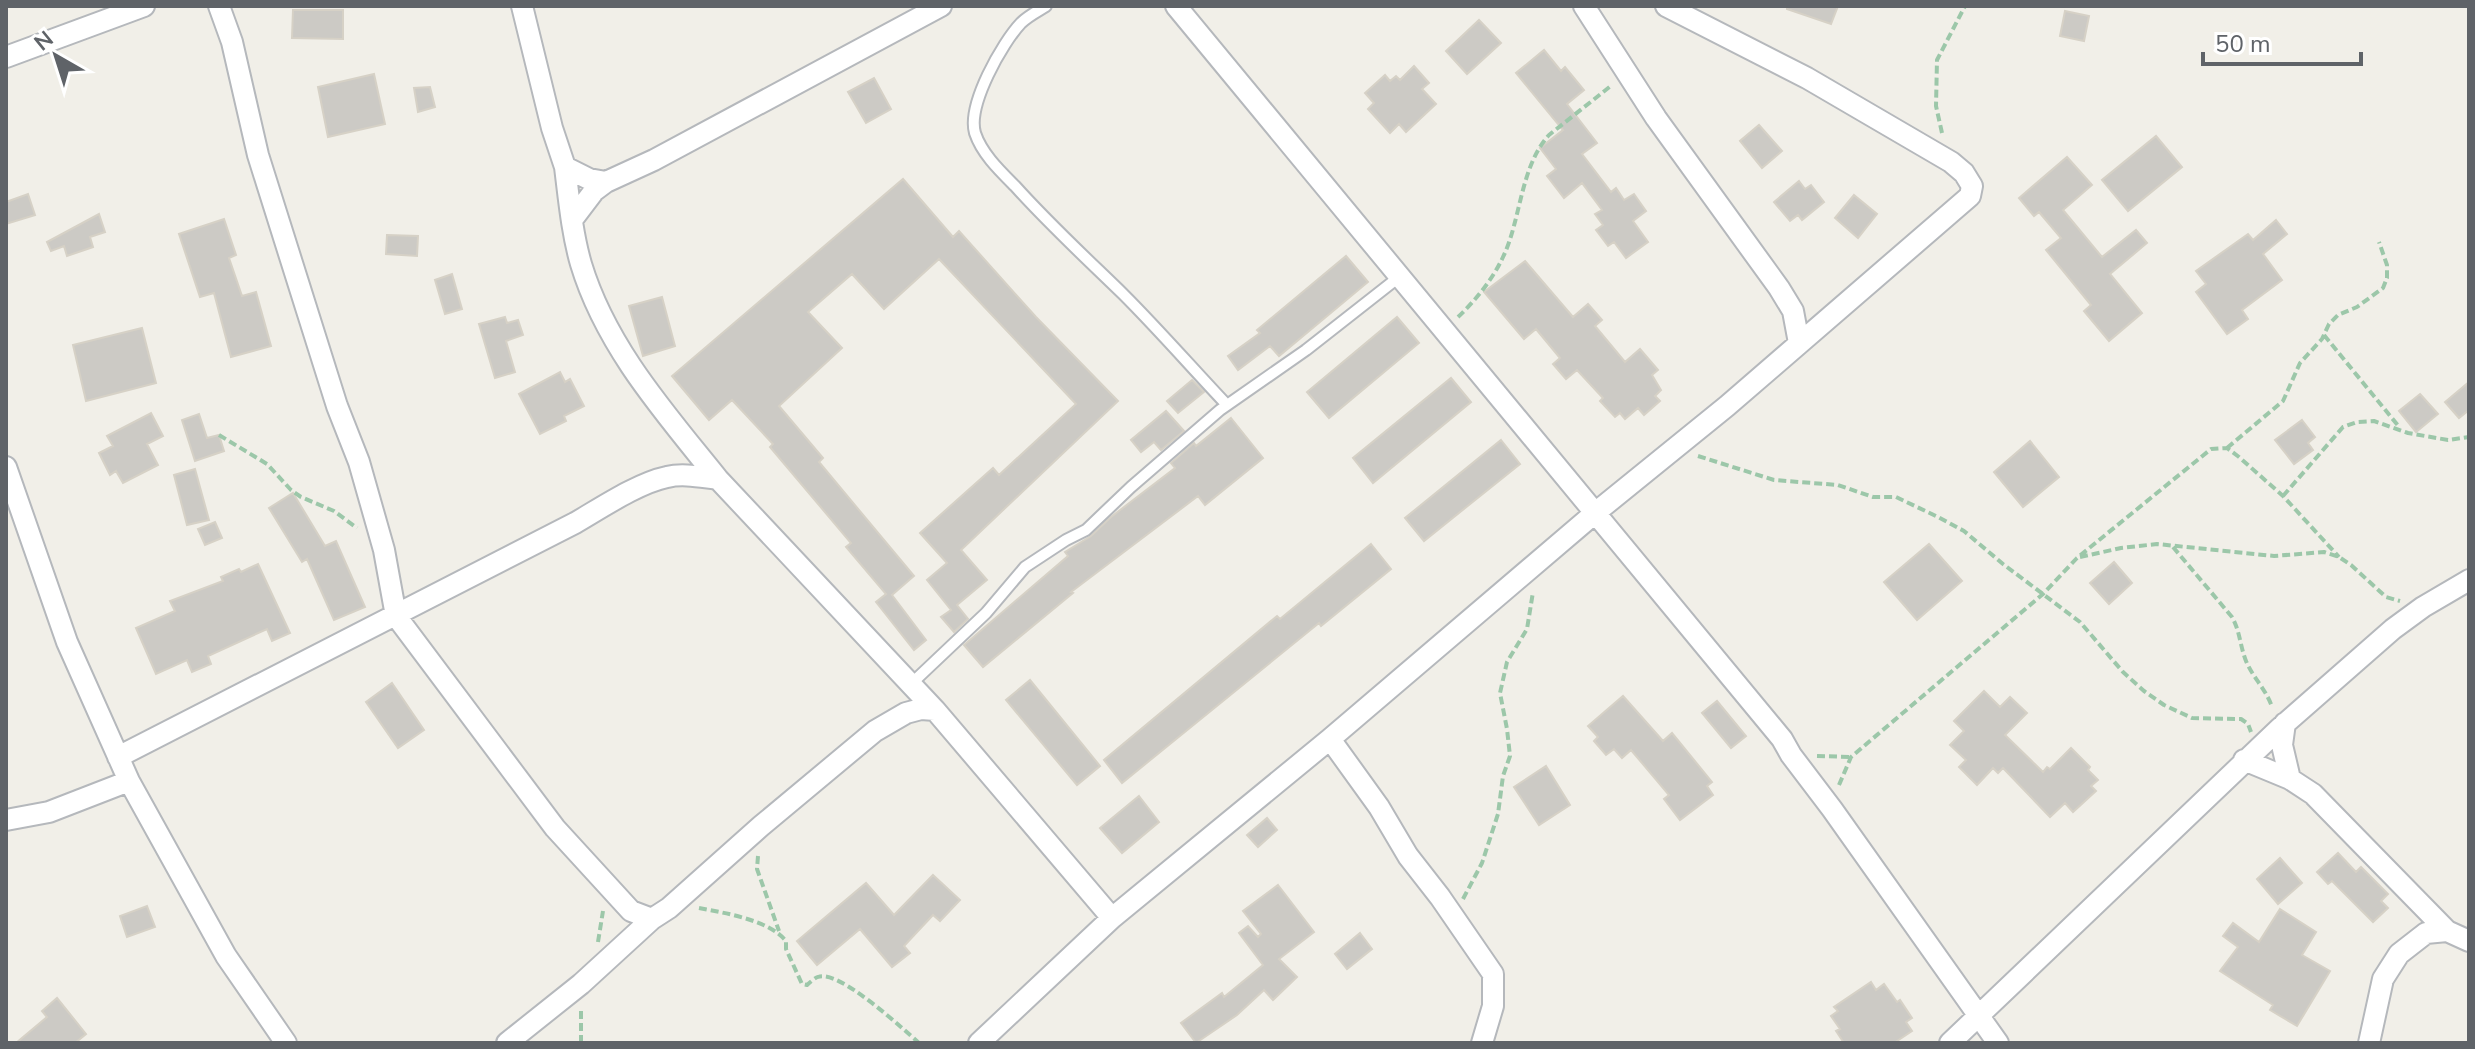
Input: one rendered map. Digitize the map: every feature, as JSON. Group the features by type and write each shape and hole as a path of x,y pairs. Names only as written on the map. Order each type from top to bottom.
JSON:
{"street":[{"path":"6,57 144,6"},
{"path":"219,6 232,42 258,155 337,406 359,462 384,550 396,616 555,828 605,885 631,911 660,914"},
{"path":"522,6 552,128 565,167 581,262 593,297 635,374 718,479 935,710 1112,918"},
{"path":"572,220 594,191 606,182 654,160 941,6"},
{"path":"1176,6 1782,739 1998,1043"},
{"path":"1584,6 1656,118 1779,288 1793,311 1799,343"},
{"path":"979,1043 1112,918 1330,739 1970,196 1972,186 1964,173 1951,162 1807,78 1666,6"},
{"path":"565,167 589,179 606,182"},
{"path":"6,467 11,502 67,642 129,781 226,956 286,1043"},
{"path":"118,757 640,488 666,477 689,475 718,479"},
{"path":"1950,1043 2282,725 2393,629 2469,580"},
{"path":"507,1043 875,731 906,713 921,709 935,710"},
{"path":"2282,725 2282,745 2290,779"},
{"path":"1330,739 1379,807 1408,856 1493,974 1493,1006 1482,1043"},
{"path":"2250,755 2313,794 2447,931 2469,941"},
{"path":"6,820 49,812 129,781"},
{"path":"630,938 631,911"},
{"path":"2369,1043 2383,979 2399,954 2426,933 2447,931"}],"lane":[{"path":"1046,6 1023,21 1009,37 987,79 977,102 974,129 979,142 993,163 1030,203 1227,405"},
{"path":"911,684 986,613 1025,567 1086,530 1227,405 1306,350 1399,277"}],"path":[{"path":"1951,162 1936,106 1935,69 1965,6"},
{"path":"1443,331 1471,304 1503,258 1540,145 1626,73"},
{"path":"1832,809 1851,757 2043,594 2077,558 2211,449 2227,448 2283,401 2300,363 2338,315 2357,307 2383,288 2387,265 2379,242"},
{"path":"2324,335 2402,430"},
{"path":"2283,496 2343,427 2357,422 2374,421 2408,433 2448,440 2469,437"},
{"path":"219,435 267,464 291,490 334,511 384,550"},
{"path":"2227,448 2283,496 2339,557 2386,597 2423,607"},
{"path":"1672,451 1707,458 1774,480 1838,485 1873,497 1896,497 1964,531 2080,622 2123,672 2164,705 2192,718 2245,720 2250,755"},
{"path":"2077,558 2121,548 2172,545 2205,551 2227,550 2274,556 2324,552 2339,557"},
{"path":"2172,545 2232,617 2239,630 2246,662 2268,693 2282,725"},
{"path":"1454,916 1482,863 1498,814 1503,776 1510,756 1500,693 1507,662 1527,629 1534,566"},
{"path":"1791,755 1851,757"},
{"path":"761,826 757,869 802,984 807,985 824,976 846,986 870,1000 919,1043"},
{"path":"581,1043 587,978 605,885"},
{"path":"660,914 700,908 769,927 780,933"}],"building":[{"path":"1787,6 1838,6 1831,24 1787,9"},
{"path":"293,10 343,10 343,39 292,38"},
{"path":"2065,11 2089,16 2084,41 2060,36"},
{"path":"1479,20 1501,43 1467,74 1446,51"},
{"path":"1544,50 1561,71 1565,67 1584,90 1567,104 1597,143 1582,154 1611,192 1616,188 1624,200 1634,194 1646,211 1633,221 1648,242 1626,258 1614,242 1608,246 1596,230 1603,225 1595,214 1602,210 1582,183 1564,198 1547,176 1556,169 1540,148 1563,130 1516,73"},
{"path":"1414,66 1429,83 1422,89 1436,104 1406,132 1399,124 1390,133 1368,109 1374,103 1365,93 1385,75 1390,81 1396,76 1400,80"},
{"path":"374,74 385,124 328,137 318,87"},
{"path":"874,78 891,109 866,123 848,92"},
{"path":"430,87 435,107 418,112 414,88"},
{"path":"1759,125 1782,151 1762,168 1740,141"},
{"path":"2156,136 2182,167 2128,211 2102,180"},
{"path":"2067,157 2092,185 2063,210 2102,257 2136,230 2147,243 2110,274 2142,313 2109,341 2084,311 2091,305 2046,250 2061,238 2039,212 2034,216 2019,198"},
{"path":"903,179 953,237 959,231 1036,317 1118,401 961,550 987,580 957,605 968,619 954,632 941,617 951,610 927,580 947,563 920,533 993,468 999,475 1076,404 939,259 884,309 852,274 808,312 842,348 779,406 823,458 819,462 914,576 892,595 926,640 914,650 876,602 886,594 846,547 851,543 770,447 773,444 732,400 709,420 672,376"},
{"path":"1799,181 1805,189 1811,185 1824,202 1802,220 1798,215 1790,221 1774,202"},
{"path":"28,194 35,215 6,224 6,202"},
{"path":"1854,195 1877,214 1858,238 1835,218"},
{"path":"99,214 105,232 90,237 93,247 67,256 64,246 51,251 47,242"},
{"path":"224,219 236,255 229,258 242,296 256,292 271,346 231,357 214,293 200,297 179,234"},
{"path":"2276,220 2287,234 2263,254 2282,280 2242,310 2248,319 2227,334 2196,292 2206,284 2196,271 2248,234 2253,240"},
{"path":"387,235 418,236 417,256 386,254"},
{"path":"1346,256 1368,282 1279,356 1270,346 1238,370 1228,356 1260,333 1257,330"},
{"path":"1525,261 1573,317 1588,304 1602,320 1595,326 1625,362 1640,349 1658,370 1652,375 1661,390 1655,396 1660,401 1644,415 1638,408 1625,419 1620,413 1615,417 1600,401 1603,398 1577,370 1566,379 1553,364 1560,358 1536,329 1524,339 1484,292"},
{"path":"452,274 462,309 445,314 435,280"},
{"path":"662,297 675,346 643,356 629,306"},
{"path":"505,317 507,323 518,320 523,335 506,341 515,372 495,378 479,324"},
{"path":"1397,317 1419,343 1329,418 1307,392"},
{"path":"142,328 156,383 86,401 73,345"},
{"path":"560,372 565,382 570,379 584,406 564,416 566,421 540,434 519,394"},
{"path":"1451,378 1471,402 1373,483 1353,458"},
{"path":"1192,380 1204,392 1178,413 1167,401"},
{"path":"2469,382 2469,410 2459,418 2445,402"},
{"path":"2420,394 2438,414 2416,432 2399,411"},
{"path":"1166,411 1184,431 1161,450 1154,442 1141,452 1131,440"},
{"path":"151,413 163,436 147,444 158,465 123,483 116,471 110,475 99,453 113,446 107,436"},
{"path":"199,414 207,438 219,435 224,451 195,461 182,420"},
{"path":"1231,418 1263,458 1205,505 1198,496 1071,592 983,667 964,645 1068,556 1065,552 1091,536 1175,468 1171,463 1194,443 1196,446"},
{"path":"2302,420 2315,437 2308,443 2313,450 2294,464 2275,440"},
{"path":"1501,440 1520,464 1424,541 1405,518"},
{"path":"2030,441 2059,477 2023,507 1994,472"},
{"path":"195,469 209,520 187,525 174,475"},
{"path":"293,493 325,546 336,541 365,607 334,620 307,559 302,562 269,508"},
{"path":"215,522 222,538 205,545 198,529"},
{"path":"1371,544 1391,569 1321,626 1319,623 1122,783 1104,760 1277,616 1280,619"},
{"path":"1929,544 1962,581 1917,620 1884,582"},
{"path":"2114,562 2132,583 2109,604 2090,583"},
{"path":"258,564 290,633 272,641 267,629 208,656 211,664 192,672 187,660 156,674 136,628 175,611 170,601 223,581 221,577 239,569 241,572"},
{"path":"1030,680 1100,766 1077,785 1006,700"},
{"path":"392,683 424,730 398,748 366,702"},
{"path":"1984,691 2000,707 2010,697 2027,713 2005,735 2043,772 2071,748 2090,767 2088,770 2098,780 2091,786 2096,791 2073,812 2065,803 2050,817 2003,768 1998,773 1993,768 1977,785 1959,767 1966,760 1950,745 1964,731 1954,721"},
{"path":"1623,696 1663,741 1672,733 1712,782 1707,786 1713,795 1680,820 1664,799 1669,795 1631,750 1622,758 1614,749 1606,755 1594,741 1598,737 1588,726"},
{"path":"1717,701 1746,736 1731,748 1702,713"},
{"path":"1546,766 1570,805 1539,825 1514,787"},
{"path":"1139,796 1159,822 1122,853 1100,828"},
{"path":"1267,818 1277,830 1258,847 1247,835"},
{"path":"2338,853 2356,872 2361,867 2388,894 2381,901 2388,908 2373,922 2332,881 2328,884 2317,872"},
{"path":"2280,858 2302,883 2278,904 2257,879"},
{"path":"933,875 960,900 940,921 933,915 904,946 910,953 892,967 860,929 817,965 797,941 866,883 894,915"},
{"path":"1278,885 1314,932 1279,959 1297,977 1273,1000 1264,990 1237,1015 1196,1043 1181,1023 1222,993 1224,997 1263,965 1239,933 1248,926 1258,937 1261,934 1243,911"},
{"path":"147,906 155,927 127,937 120,916"},
{"path":"2280,909 2316,932 2302,955 2330,971 2297,1026 2270,1010 2273,1005 2220,971 2238,947 2223,936 2233,923 2259,942"},
{"path":"1360,933 1372,949 1347,969 1335,954"},
{"path":"1871,982 1876,990 1884,984 1897,1002 1900,1000 1912,1018 1906,1022 1912,1031 1894,1043 1844,1043 1836,1031 1840,1029 1831,1016 1838,1011 1834,1007"},
{"path":"57,998 86,1034 75,1043 16,1043 47,1017 42,1011"}]}
